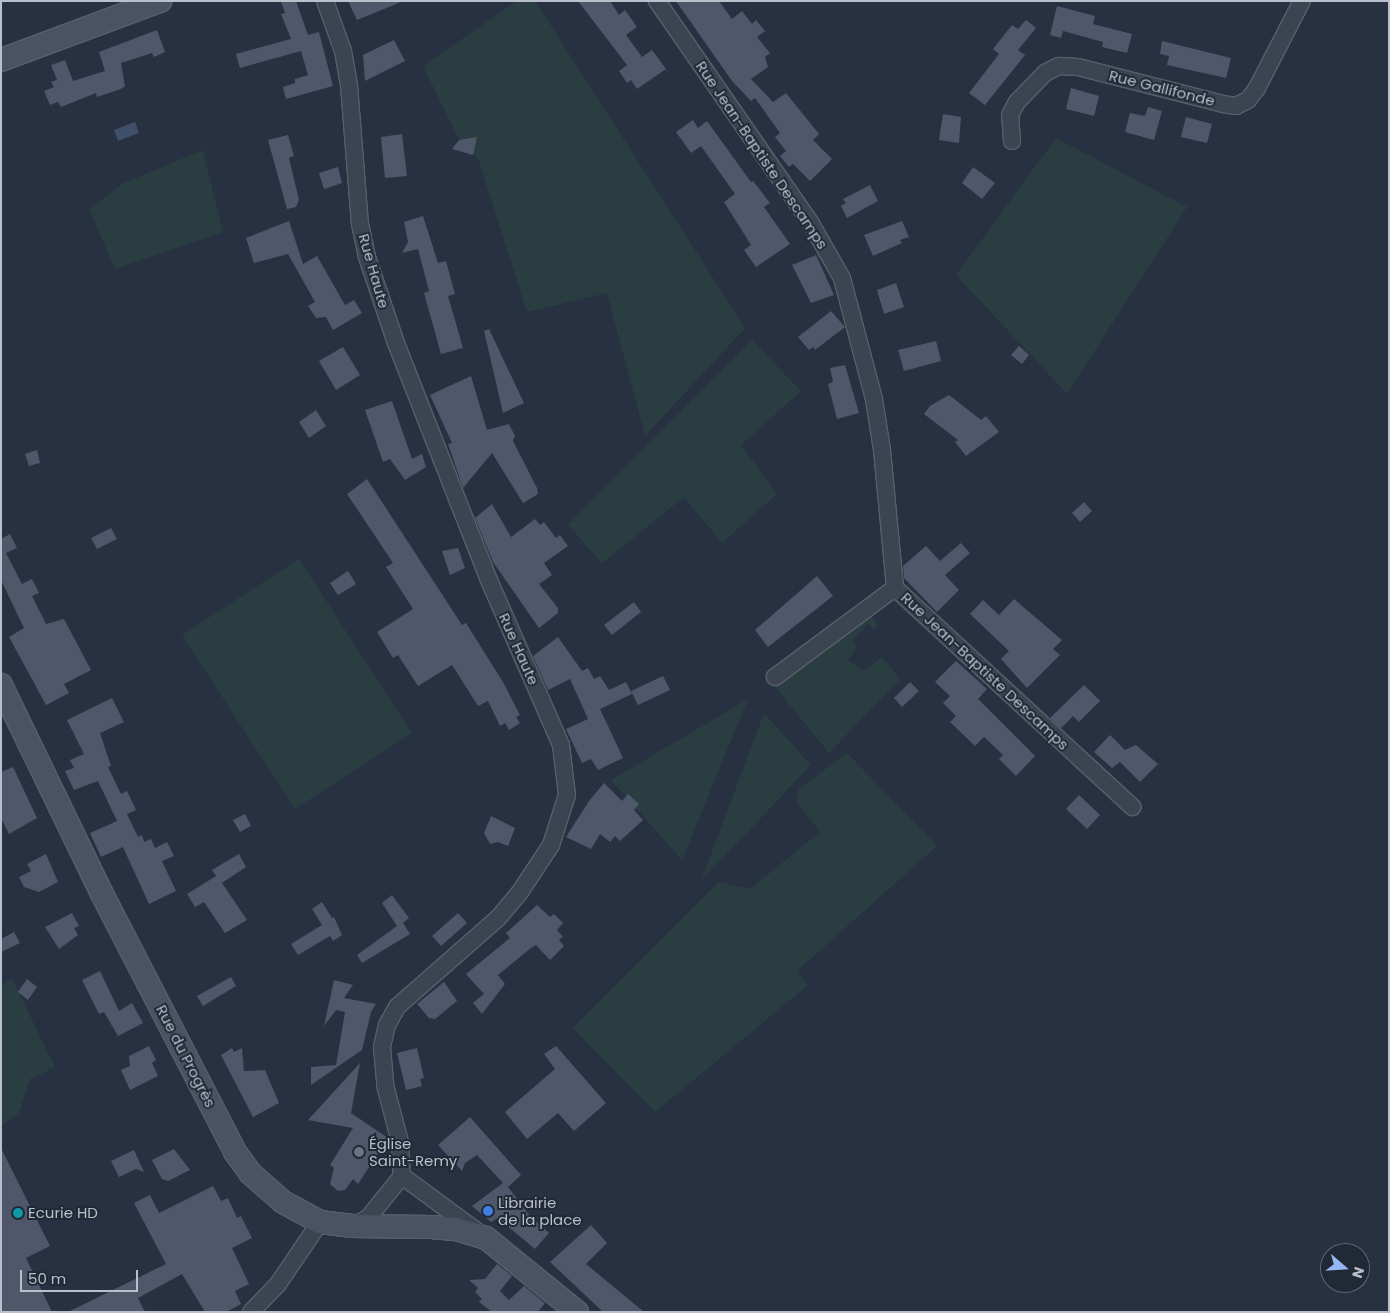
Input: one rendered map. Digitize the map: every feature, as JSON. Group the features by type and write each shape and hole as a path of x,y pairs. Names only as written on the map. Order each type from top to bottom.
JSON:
{"main road":[{"path":"1,60 160,1"},
{"name":"Rue du Progrès","path":"1,685 101,892 235,1152 265,1188 283,1202 320,1222 351,1226 456,1229 486,1238 577,1312"}],"street":[{"name":"Rue Haute","path":"326,1 343,51 349,85 360,224 368,257 400,352 488,578 561,744 566,771 567,795 561,821 538,868 497,919 397,1007 386,1025 382,1047 385,1085 400,1142 402,1176"},
{"name":"Rue Jean-Baptiste Descamps","path":"658,1 810,222 842,278 874,399 882,450 895,588 1132,807"},
{"name":"Rue Gallifonde","path":"1012,141 1010,116 1017,102 1045,73 1059,66 1078,67 1236,106 1248,100 1302,1"},
{"path":"774,677 895,588"},
{"path":"351,1226 368,1218 402,1176 486,1238"},
{"path":"251,1312 278,1284 320,1222"}],"green space":[{"path":"517,1 535,1 745,328 645,436 607,293 527,312 478,158 461,143 423,66"},
{"path":"1056,138 1187,207 1067,394 956,275"},
{"path":"203,150 223,232 115,269 89,209 124,183"},
{"path":"752,340 801,391 741,445 777,494 722,543 684,497 602,563 568,525"},
{"path":"299,559 412,733 295,809 182,635"},
{"path":"865,611 878,624 874,630 868,623 852,642 858,646 848,660 864,671 882,657 900,679 829,753 771,682"},
{"path":"748,699 682,860 611,780"},
{"path":"764,713 811,765 701,881"},
{"path":"847,753 937,846 798,970 807,986 655,1112 573,1028 719,882 750,889 820,832 796,801 799,789"},
{"path":"12,979 55,1067 30,1079 19,1113 1,1126 1,985"}],"water":[{"path":"135,122 139,133 118,141 114,130"}],"building":[{"path":"281,1 296,1 308,35 319,32 333,86 286,99 283,87 295,83 295,79 308,75 301,51 240,68 236,54 291,39 281,14 285,13"},
{"path":"348,1 401,1 401,2 357,20"},
{"path":"578,1 610,1 619,15 625,10 637,27 626,35 642,57 652,50 666,69 637,89 631,80 627,83 619,71 627,65"},
{"path":"676,1 719,1 732,19 742,11 752,24 756,20 765,31 757,37 770,53 765,57 768,67 751,79 773,102 786,93 819,134 813,140 832,159 810,181 793,164 789,167 780,156 786,151 775,137 780,133 755,98 751,101 732,81"},
{"path":"1057,6 1095,16 1093,24 1132,34 1127,53 1102,47 1103,42 1063,31 1061,38 1050,35"},
{"path":"1026,20 1036,28 1018,50 1025,55 985,105 969,93 999,54 993,49 1012,25 1018,29"},
{"path":"157,30 165,52 154,57 152,53 121,63 125,86 121,89 97,97 96,93 61,107 58,102 50,105 44,91 54,87 51,82 57,80 51,65 65,60 73,81 105,71 99,52"},
{"path":"394,40 405,61 365,81 363,55"},
{"path":"1162,41 1231,58 1226,78 1167,65 1169,56 1160,54"},
{"path":"1071,88 1099,96 1094,116 1066,109"},
{"path":"1148,107 1162,111 1154,140 1125,132 1130,113 1145,116"},
{"path":"943,114 961,117 959,143 939,140"},
{"path":"1186,117 1212,124 1207,143 1181,137"},
{"path":"693,120 698,128 707,121 751,182 753,181 770,203 764,207 790,244 756,267 744,250 751,245 724,202 735,194 701,146 691,153 676,132"},
{"path":"402,134 407,176 385,178 381,137"},
{"path":"288,135 294,156 289,158 299,200 296,207 287,209 268,140"},
{"path":"477,137 473,155 452,149 459,140"},
{"path":"338,167 342,183 324,189 319,173"},
{"path":"973,167 995,183 982,199 962,183"},
{"path":"870,185 878,201 847,218 841,206 846,203 843,199"},
{"path":"423,216 438,263 446,261 455,294 448,296 463,348 441,354 424,293 429,291 418,249 402,253 408,242 404,222"},
{"path":"289,221 303,264 317,256 345,305 354,300 362,313 333,330 326,317 316,318 308,306 315,302 288,254 254,263 246,238"},
{"path":"902,221 909,237 900,240 902,243 873,256 864,235"},
{"path":"816,255 834,295 811,303 792,265"},
{"path":"896,283 904,307 884,314 877,290"},
{"path":"831,311 845,327 815,350 813,347 809,350 798,337"},
{"path":"489,329 524,403 503,413 484,331"},
{"path":"936,341 941,361 904,371 898,350"},
{"path":"1019,346 1029,355 1022,364 1011,355"},
{"path":"343,347 360,375 336,390 319,361"},
{"path":"845,365 859,413 837,419 828,384 833,382 830,368"},
{"path":"471,376 487,430 509,424 515,436 513,441 537,488 538,494 523,503 492,453 463,488 448,444 452,443 430,395"},
{"path":"949,395 981,420 986,416 999,432 966,456 955,442 958,440 924,414 930,406"},
{"path":"392,401 412,459 422,454 426,467 405,480 390,459 383,462 365,410"},
{"path":"316,410 326,426 309,438 299,422"},
{"path":"37,450 40,463 29,466 25,454"},
{"path":"367,479 462,625 466,623 503,682 520,715 516,717 520,723 509,730 505,723 500,726 488,701 478,706 452,665 418,686 398,655 393,658 377,632 413,609 386,567 393,563 347,494"},
{"path":"1084,502 1092,511 1080,522 1072,513"},
{"path":"492,504 511,537 535,519 540,525 544,522 556,538 560,535 568,546 544,563 552,575 539,584 558,608 558,613 539,628 493,562 475,518"},
{"path":"111,528 117,539 97,549 91,538"},
{"path":"10,534 17,548 6,553 22,584 32,579 39,593 32,596 46,624 64,619 91,670 64,684 69,693 46,705 9,637 24,628 1,580 1,539"},
{"path":"961,543 970,553 945,575 959,590 937,612 904,578 903,566 926,546 940,561"},
{"path":"458,548 465,568 450,575 442,551"},
{"path":"348,571 356,584 338,595 330,583"},
{"path":"817,576 833,596 768,647 755,630"},
{"path":"1014,599 1062,640 1053,649 1060,655 1027,688 1001,659 1009,651 970,614 983,600 999,615"},
{"path":"634,602 641,612 612,635 604,625"},
{"path":"558,637 582,671 588,668 594,679 600,676 609,690 626,682 632,694 600,709 623,758 598,770 591,759 582,763 566,729 588,719 570,679 548,690 533,656"},
{"path":"956,661 987,689 978,699 1035,756 1016,776 999,759 1003,755 984,737 975,746 950,722 956,716 943,703 950,696 935,682"},
{"path":"663,676 670,690 638,705 631,691"},
{"path":"910,682 919,691 902,707 894,698"},
{"path":"1084,685 1100,701 1079,722 1073,716 1061,728 1050,718"},
{"path":"112,698 124,722 100,733 111,766 108,767 121,794 127,791 136,810 127,814 138,837 142,835 144,842 151,839 155,848 167,842 174,856 162,861 176,891 149,904 123,847 101,857 90,833 117,821 98,781 74,790 65,771 74,768 70,760 84,754 67,720"},
{"path":"1110,735 1125,750 1136,745 1158,764 1140,782 1120,762 1112,768 1094,752"},
{"path":"13,767 37,818 9,834 1,818 1,772"},
{"path":"604,783 622,801 628,794 639,804 634,810 643,820 620,841 615,836 610,842 600,834 591,849 566,837 589,801"},
{"path":"1079,795 1100,815 1087,829 1066,809"},
{"path":"245,814 251,826 240,832 233,820"},
{"path":"491,816 515,828 508,846 498,842 490,844 484,833"},
{"path":"46,854 58,882 39,892 24,887 19,877 31,871 27,864"},
{"path":"239,854 246,867 222,883 247,920 225,933 204,902 195,907 187,894 216,876 212,870"},
{"path":"392,895 409,918 403,923 410,934 362,963 357,955 397,926 382,903"},
{"path":"322,902 332,918 334,917 342,935 333,941 330,936 298,955 291,944 322,925 312,909"},
{"path":"537,905 550,917 554,914 563,923 557,930 563,937 559,940 564,946 550,960 536,945 498,975 505,984 482,1014 473,1003 484,994 466,974 510,938 506,933"},
{"path":"72,913 79,926 74,928 78,935 59,949 45,927"},
{"path":"458,913 467,923 441,946 432,936"},
{"path":"14,932 20,943 1,952 1,939"},
{"path":"100,971 119,1011 132,1003 143,1023 118,1036 104,1012 99,1014 82,980"},
{"path":"231,977 236,986 203,1006 197,996"},
{"path":"27,979 37,987 28,1000 18,992"},
{"path":"334,980 353,985 344,998 376,1004 371,1012 362,1050 311,1085 311,1067 336,1065 345,1012 336,1010 324,1026"},
{"path":"444,982 457,1001 435,1019 429,1018 417,1004"},
{"path":"149,1046 156,1060 152,1063 158,1076 130,1090 121,1070 130,1066 129,1056"},
{"path":"556,1046 606,1103 574,1131 558,1113 527,1139 505,1112 555,1069 544,1054"},
{"path":"232,1048 234,1052 242,1048 244,1071 265,1070 279,1103 253,1117 221,1055"},
{"path":"417,1048 424,1078 420,1079 422,1086 406,1090 397,1053"},
{"path":"360,1063 351,1113 388,1138 358,1184 353,1179 345,1190 338,1191 330,1184 334,1168 330,1165 353,1128 308,1120"},
{"path":"470,1117 521,1175 508,1187 530,1216 549,1233 535,1249 498,1218 491,1222 472,1206 503,1183 477,1155 465,1163 462,1171 438,1145"},
{"name":"Ecurie HD","path":"1,1148 50,1246 26,1258 52,1312 1,1312"},
{"path":"174,1149 190,1170 168,1181 162,1179 152,1160"},
{"path":"134,1150 144,1172 136,1169 119,1177 111,1161"},
{"path":"213,1186 221,1201 228,1198 237,1218 241,1216 252,1238 232,1248 249,1284 235,1291 241,1304 226,1312 205,1312 182,1274 138,1298 145,1312 68,1312 166,1264 134,1203 150,1195 159,1213"},
{"path":"591,1225 607,1243 586,1264 644,1312 603,1312 550,1262"},
{"path":"497,1264 512,1276 500,1291 509,1300 524,1286 545,1303 538,1312 492,1312 479,1302 482,1299 475,1292 478,1288 469,1280 485,1279"}],"place":[{"name":"Église Saint-Remy","path":"359,1152"},
{"name":"Librairie de la place","path":"488,1211"},
{"name":"Ecurie HD","path":"18,1213"}]}
